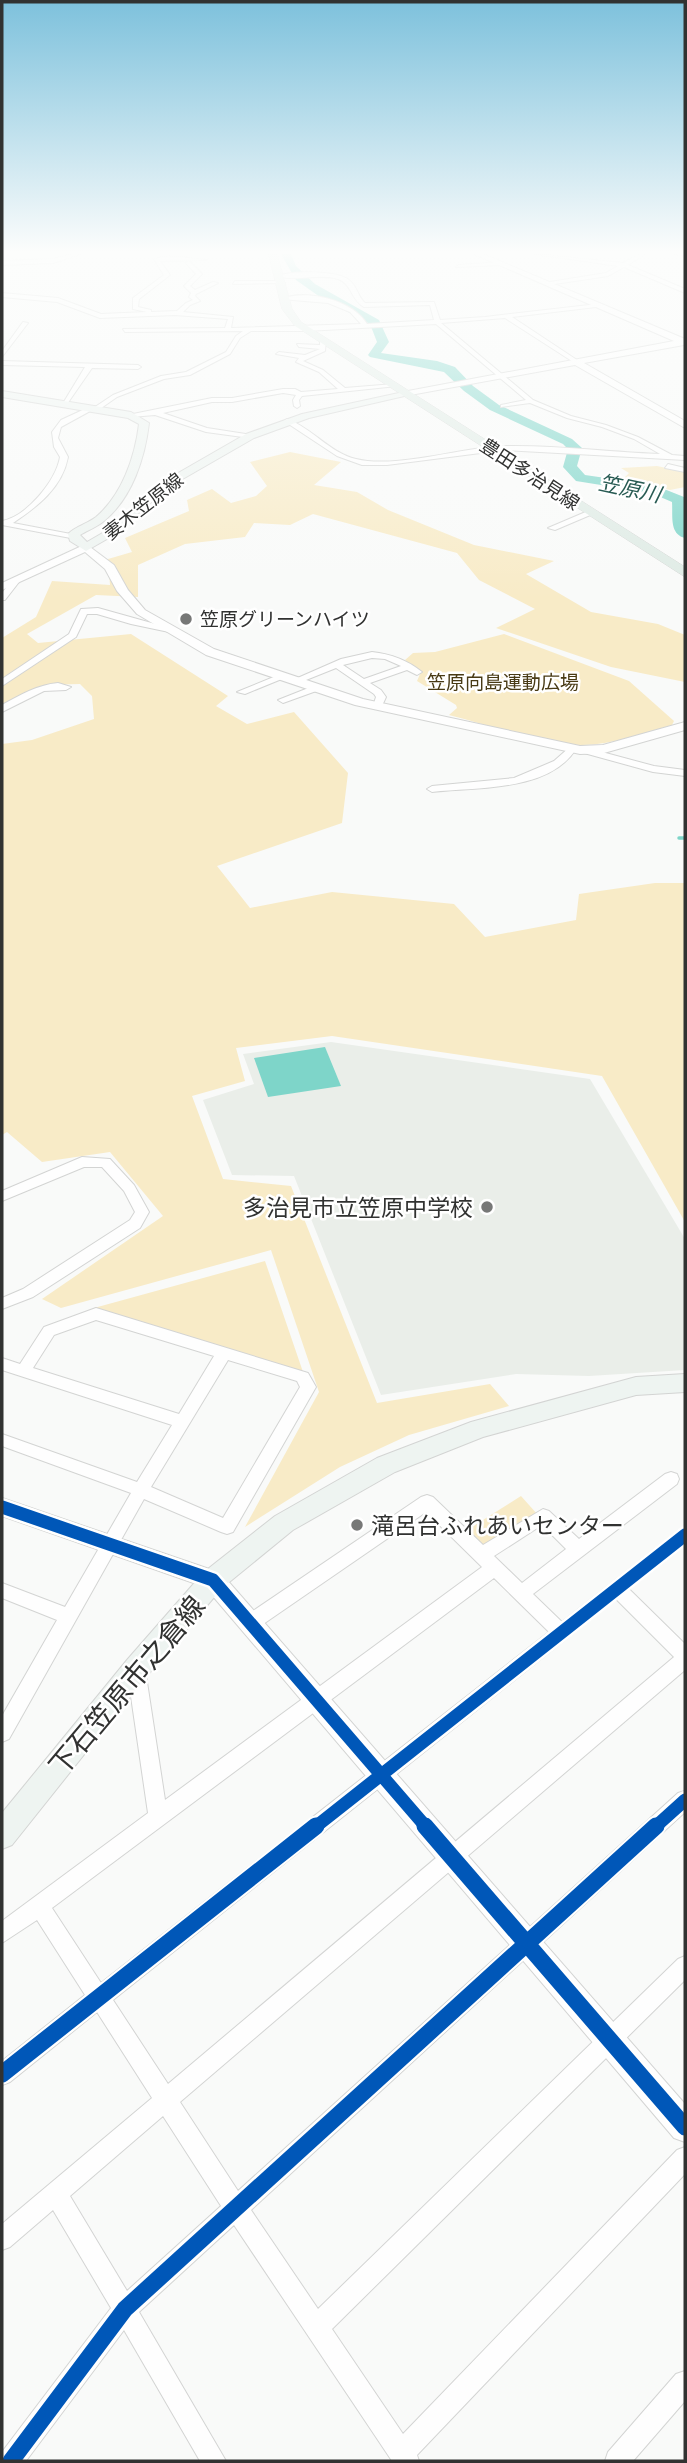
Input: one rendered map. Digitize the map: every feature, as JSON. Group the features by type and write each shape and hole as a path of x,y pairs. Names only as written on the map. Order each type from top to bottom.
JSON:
{"main road":[{"name":"豊田多治見線","path":"366,369 685,573"},
{"path":"2,394 131,415"},
{"name":"妻木笠原線","path":"131,415 144,424 142,443 131,474 103,517 76,532 73,537 86,547 110,533 163,486 250,436 287,421 408,394"},
{"name":"下石笠原市之倉線","path":"2,1835 136,1669 213,1580 284,1523 386,1465 479,1429 636,1386 685,1383"}],"street":[{"path":"65,405 88,369"},
{"path":"5,523 39,500 56,480 64,457 55,444 54,433 57,425 115,396 163,377 188,374 198,369"},
{"path":"315,369 344,391"},
{"path":"490,369 531,401 569,417 636,438 685,470"},
{"path":"408,394 545,369"},
{"path":"588,369 685,425"},
{"path":"131,415 156,413 212,400 232,400 283,391 300,394 394,386"},
{"path":"297,406 296,400 300,394"},
{"path":"503,406 531,401"},
{"path":"156,413 206,430 250,436"},
{"path":"287,421 310,432 349,459 368,463 387,463 492,449 585,452 669,461 685,458"},
{"path":"552,528 591,513"},
{"path":"5,523 73,537"},
{"path":"2,587 86,547 110,567 122,591 141,612 210,652 378,706 587,751 653,769 685,773"},
{"path":"2,598 13,588 15,582"},
{"path":"2,683 73,635 84,611 98,611 169,629"},
{"path":"298,681 373,653 394,658 417,673"},
{"path":"338,665 381,695 378,706"},
{"path":"364,682 408,666"},
{"path":"242,692 284,676"},
{"path":"2,709 43,688 58,685 66,687"},
{"path":"283,700 316,688"},
{"path":"587,751 685,726"},
{"path":"432,789 457,786 486,788 523,781 565,758 571,749"},
{"path":"2,1196 82,1162 105,1163 129,1188 142,1212 135,1224 27,1293 2,1304"},
{"path":"2,1440 141,1490 228,1527 308,1387 303,1377 96,1314 49,1331 23,1371"},
{"path":"2,1733 141,1490 225,1353"},
{"path":"2,1364 184,1422"},
{"path":"521,1593 671,1479"},
{"path":"250,1623 428,1502 561,1632"},
{"path":"2,1507 213,1580 685,2127"},
{"path":"2,1933 316,1698 543,1516 579,1550"},
{"path":"2,2074 685,1535"},
{"path":"2,2239 685,1658 616,1588"},
{"path":"2,1590 70,1617"},
{"path":"136,1669 158,1815"},
{"path":"16,2459 125,2309 234,2207 685,1800"},
{"path":"39,1905 234,2207 404,2457 685,2158"},
{"path":"317,2327 685,1966"},
{"path":"56,2193 214,2461"},
{"path":"617,2461 685,2383"}],"shaded area":[{"name":"多治見市立笠原中学校","path":"331,1042 590,1079 685,1239 685,1370 589,1376 516,1374 381,1395 294,1176 232,1175 203,1100 254,1084 243,1054"}],"green space":[{"path":"290,452 341,462 314,485 357,492 388,510 474,545 554,561 526,574 591,612 658,624 685,635 685,682 611,667 496,628 535,609 479,580 457,553 313,514 290,525 254,523 245,537 185,544 138,565 138,597 96,595 27,634 38,643 131,634 228,696 216,706 247,724 294,712 348,773 342,823 217,866 250,908 332,892 454,904 485,937 576,920 579,894 655,883 685,883 685,1222 602,1076 332,1036 236,1048 245,1081 192,1096 223,1179 291,1186 377,1403 490,1384 509,1406 409,1435 340,1467 245,1527 319,1392 271,1250 61,1308 42,1299 163,1216 110,1152 42,1162 7,1132 2,1135 2,744 32,740 94,719 92,696 80,684 43,685 2,705 2,638 36,617 52,581 110,585 108,559 132,552 125,538 189,511 187,500 212,489 231,503 256,496 267,486 250,462"},
{"path":"657,466 685,472 685,487 670,490 624,478 629,473 621,468"},
{"name":"笠原向島運動広場","path":"504,634 629,681 674,721 672,725 604,743 568,744 534,738 449,715 457,708 456,705 417,681 420,674 405,660 413,653 435,652"},
{"path":"265,1261 303,1372 94,1308"},
{"path":"521,1496 538,1515 484,1549 467,1530"}],"water":[{"path":"325,1047 341,1086 268,1097 254,1058"}],"waterway":[{"name":"笠原川","path":"448,369 468,389 495,408 559,436 575,448 570,467 581,478 654,489 679,500 681,530 685,534"},
{"path":"679,838 685,838"}],"cycle path":[{"path":"2,1507 213,1580 685,2127"},
{"path":"2,2074 685,1535"},
{"path":"11,2461 125,2309 685,1800"}],"place":[{"name":"笠原グリーンハイツ","path":"186,619"},
{"name":"多治見市立笠原中学校","path":"487,1207"},
{"name":"滝呂台ふれあいセンター","path":"357,1525"}]}
